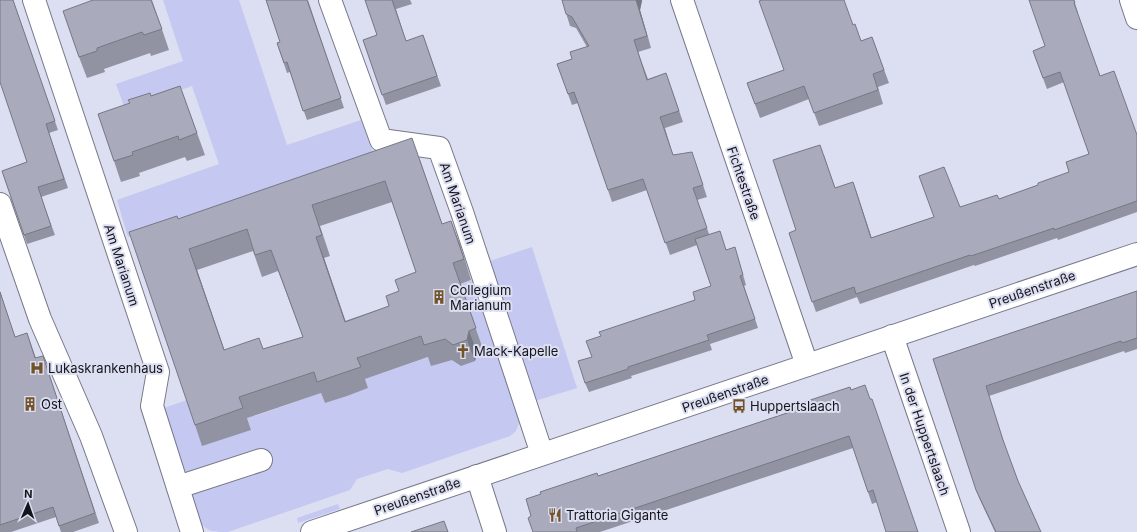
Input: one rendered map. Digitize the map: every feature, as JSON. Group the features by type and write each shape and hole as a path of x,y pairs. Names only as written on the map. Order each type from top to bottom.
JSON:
{"street":[{"name":"Am Marianum","path":"34,0 75,122 107,249 158,372 152,406 192,532"},
{"name":"Am Marianum","path":"330,0 381,140 439,148 462,212 542,454"},
{"name":"Fichtestraße","path":"682,0 807,365"},
{"path":"1131,0 1137,18"},
{"path":"0,204 40,319 91,436 126,532"},
{"name":"Preußenstraße","path":"312,532 1137,254"},
{"name":"In der Huppertslaach","path":"892,336 959,532"},
{"path":"178,487 261,460"},
{"path":"477,476 495,532"}],"shaded area":[{"path":"163,0 239,0 287,145 361,120 373,153 128,237 117,200 219,164 192,86 125,109 116,84 183,61"},
{"path":"532,247 577,388 535,401 539,416 519,423 516,431 510,436 402,473 388,469 357,479 350,490 228,532 210,530 202,524 199,520 161,409 187,400 251,430 246,414 255,416 321,393 325,403 368,388 365,379 429,357 477,352 483,349 460,284 473,280 490,261"},
{"path":"338,504 340,509 298,523 297,518"}],"building":[{"path":"0,0 13,0 55,121 46,124 64,179 38,187 51,226 24,235 2,171 27,162 0,82"},
{"path":"93,0 151,0 162,29 144,35 142,32 97,48 97,51 79,57 63,11"},
{"path":"266,0 307,0 341,98 303,111 287,62 284,63 277,43 280,42"},
{"path":"365,0 392,0 406,41 423,35 437,76 382,95 363,40 377,35"},
{"path":"562,0 636,0 647,36 634,40 647,80 666,73 679,111 660,117 673,155 692,152 703,185 693,188 707,228 665,243 643,179 608,190 574,92 568,94 557,64 572,59 570,52 589,46 572,17 566,14"},
{"path":"844,0 853,25 855,24 861,41 872,37 884,70 873,74 878,90 814,113 804,86 755,104 747,83 784,70 759,1"},
{"path":"1029,0 1074,0 1100,76 1114,71 1137,135 1137,201 1054,230 1054,228 971,256 970,255 856,294 854,287 812,302 789,233 796,230 773,160 820,145 835,188 853,182 871,238 934,217 919,176 944,167 960,207 997,195 999,199 1038,185 1038,183 1069,172 1066,162 1089,154 1060,72 1043,78 1033,51 1045,46"},
{"path":"180,86 197,133 179,140 178,136 132,152 133,155 114,161 98,114 130,103 128,100 150,93 151,96"},
{"path":"412,138 442,224 451,221 464,259 453,263 476,328 469,331 467,340 453,345 445,339 424,345 421,336 357,358 361,367 317,382 314,372 239,397 243,408 195,425 129,232 177,216 178,219","holes":["385,181 416,272 395,280 399,291 386,296 389,306 345,322 316,237 322,235 312,205","247,229 255,255 271,250 303,337 263,349 259,338 224,350 189,249"]},
{"path":"720,231 726,250 735,247 743,275 740,276 755,319 707,335 709,340 585,383 578,361 592,357 586,341 601,336 599,332 695,300 693,292 711,286 695,239"},
{"path":"1137,291 1137,338 1122,343 1121,341 986,386 1018,481 1041,532 996,532 976,490 933,359"},
{"path":"0,292 15,337 27,333 35,358 43,356 95,513 59,526 53,507 0,525"},
{"path":"865,385 870,399 872,399 918,532 886,532 873,490 868,492 849,436 576,528 577,532 533,532 528,518 531,516 526,499 541,494 540,492 597,473 598,476 793,411 792,406 850,387 851,390"},
{"path":"444,521 448,532 411,532"}],"place":[{"name":"Collegium Marianum","path":"439,297"},
{"name":"Mack-Kapelle","path":"463,351"},
{"name":"Lukaskrankenhaus","path":"37,368"},
{"name":"Ost","path":"30,404"},
{"name":"Huppertslaach","path":"739,406"},
{"name":"Trattoria Gigante","path":"555,515"}]}
